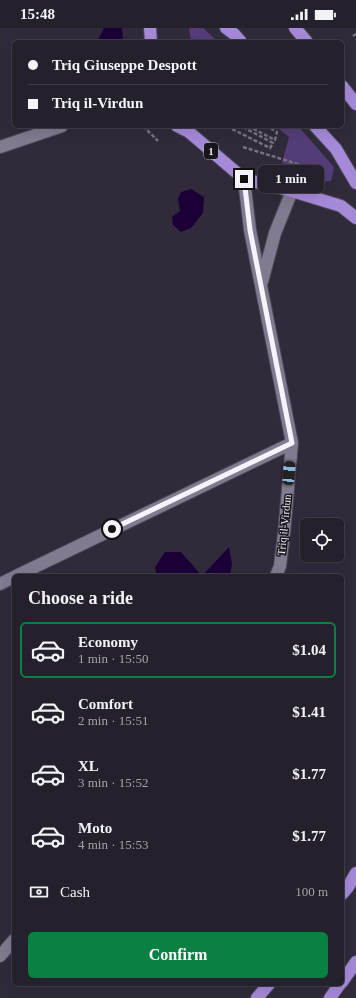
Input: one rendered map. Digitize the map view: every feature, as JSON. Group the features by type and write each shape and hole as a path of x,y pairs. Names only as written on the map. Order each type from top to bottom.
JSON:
{"highway":[{"path":"150,28 151,40"},
{"path":"226,28 239,40"},
{"path":"295,28 305,40"},
{"path":"344,89 356,104"},
{"name":"1","path":"181,128 189,132 244,179 292,191 341,206 356,218"},
{"path":"318,128 336,149 356,183"},
{"path":"344,891 356,873"},
{"path":"344,979 356,962"},
{"path":"257,998 266,986"},
{"path":"330,998 339,986"}],"street":[{"path":"0,147 56,128"},
{"name":"Triq il-Virdun","path":"244,179 250,230 292,443 284,534 280,566 277,574"},
{"name":"Triq il-Virdun","path":"262,285 275,233 292,191"},
{"path":"19,574 292,443"},
{"path":"0,584 12,578"},
{"path":"0,956 12,942"}],"path":[{"path":"230,128 270,148 274,143 244,128"},
{"path":"252,128 275,140 277,132 270,128"},
{"path":"239,146 304,166 301,172"}],"shaded area":[{"path":"104,28 122,28 123,40 98,40"},
{"path":"189,28 203,28 216,40 191,40"},
{"path":"278,128 300,128 334,167 331,181 312,182 314,174 282,163 289,137"},
{"path":"191,189 204,197 203,213 191,228 181,232 173,225 172,217 180,211 178,199 181,192"},
{"path":"229,547 232,564 230,574 204,574"},
{"path":"165,552 181,552 200,574 157,574 155,567"}],"route":[{"path":"112,529 292,443 250,230 244,179"}]}
